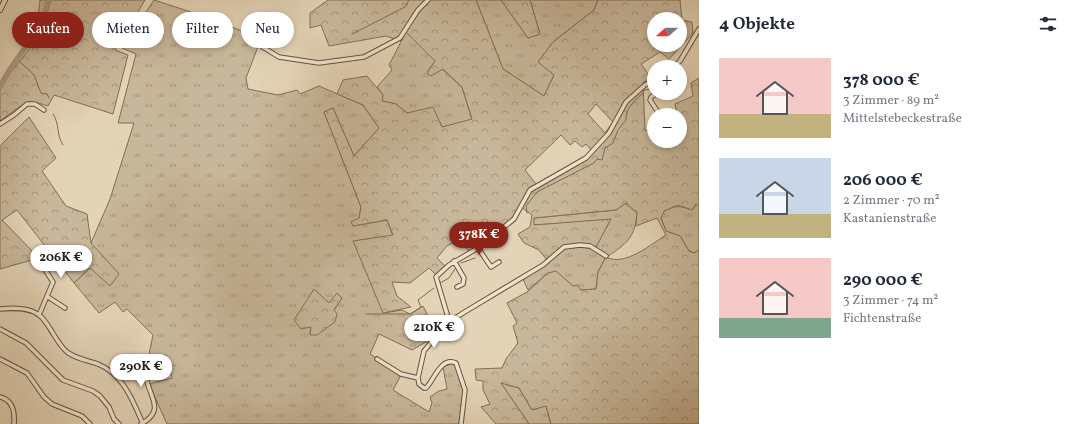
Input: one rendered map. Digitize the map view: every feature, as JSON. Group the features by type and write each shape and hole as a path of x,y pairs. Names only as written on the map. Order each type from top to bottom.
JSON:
{"main road":[{"path":"0,10 5,0"}],"street":[{"path":"264,48 279,57 319,63 364,57 400,38 418,10 428,0"},
{"path":"681,60 699,29"},
{"path":"450,324 436,277 454,261 478,248 516,217 530,190 586,158 609,133 626,102 647,84"},
{"path":"0,124 28,104 35,104 44,110"},
{"path":"461,424 465,390 456,363 450,362 441,367 426,388 421,387 418,378 424,351 433,340 463,313 542,265 561,248 580,245 590,246 606,256"},
{"path":"478,248 491,267 499,262"},
{"path":"454,261 464,278 463,284 457,287"},
{"path":"39,315 54,282 42,265"},
{"path":"48,297 65,308"},
{"path":"0,309 18,308 39,315 62,347 68,352 76,357 98,364 110,370 118,377 133,400 142,424 151,416 155,405 146,378 151,357"},
{"path":"0,329 26,343 63,380 93,391 100,396 109,407 114,419 119,424"},
{"path":"0,359 27,373 44,397 52,404 82,416 90,424"},
{"path":"377,359 401,374 418,378"},
{"path":"0,397 8,401 12,406 14,424"}],"green space":[{"path":"40,0 145,0 138,12 92,12 92,48 116,48 115,50 128,55 113,114 54,95 48,106 40,103 27,103 0,121 0,86 30,48 84,48 84,12 39,12"},
{"path":"154,0 191,12 172,12 172,48 233,48 233,28 241,31 241,48 257,48 246,78 248,89 278,95 297,90 300,94 319,86 363,105 379,128 354,156 333,108 324,112 361,207 359,218 353,226 387,220 393,236 354,241 384,313 402,310 410,314 423,306 438,335 412,350 379,334 370,354 401,375 393,390 429,412 432,403 430,397 439,391 447,389 443,367 453,363 457,366 464,394 459,424 167,424 149,384 172,378 166,355 148,359 153,335 127,309 123,312 115,302 99,313 74,283 90,268 91,243 110,199 134,123 118,123 136,54 122,48 164,48 164,12 146,12","holes":["313,290 329,303 342,298 334,310 310,334"]},
{"path":"328,0 476,0 503,69 544,96 554,75 538,62 553,42 594,10 598,0 680,0 681,12 647,12 647,52 660,52 641,64 647,73 647,80 643,83 647,148 687,148 687,108 676,108 675,104 687,100 693,96 691,83 699,78 699,206 696,204 692,210 678,205 664,211 661,218 666,231 680,236 689,251 694,253 699,250 699,424 551,424 546,406 532,410 519,388 501,383 529,424 496,424 481,407 490,404 483,390 483,381 476,380 475,369 502,368 506,359 518,343 513,326 517,323 507,303 527,292 548,273 556,271 573,286 577,285 581,290 596,289 598,272 606,257 621,259 629,257 645,249 666,235 657,218 636,226 637,213 626,203 616,210 534,218 534,225 611,219 595,249 580,246 564,248 547,260 539,250 524,243 518,234 530,227 532,215 521,207 505,226 483,244 469,252 460,239 447,246 437,258 446,267 437,276 429,268 410,283 392,282 397,296 411,307 383,313 353,241 393,235 387,220 353,226 351,222 359,218 361,207 324,112 333,108 354,156 379,128 363,105 337,94 343,80 367,76 383,95 382,101 396,104 407,113 433,107 442,127 472,119 462,87 443,69 431,76 427,73 435,61 406,32 401,41 386,36 329,46 321,25 310,28 310,13","holes":["596,104 613,122 605,133 588,114","561,135 570,145 575,141 582,147 586,144 592,151 580,162 559,174 536,184 525,170"]},
{"path":"476,0 501,0 528,38 540,34 530,0 598,0 594,10 553,42 539,62 554,75 544,96 503,69"},
{"path":"501,0 530,0 540,34 528,38"},
{"path":"687,21 692,22 693,33 687,40"},
{"path":"406,32 435,61 427,72 431,76 442,69 462,87 472,120 442,127 440,122 407,113 396,104 382,101 383,95 377,87 392,70 389,65"},
{"path":"660,52 675,52 669,59"},
{"path":"29,117 56,158 42,171 66,206 87,214 91,243 119,274 110,286 90,268 74,283 17,210 2,220 39,258 0,269 0,146"},
{"path":"626,203 637,213 632,234 625,244 607,257 595,249 610,220 533,225 534,218 616,210"},
{"path":"697,204 699,206 699,250 694,253 689,251 680,236 666,231 661,218 664,211 668,209 678,207 692,210"},
{"path":"581,247 594,249 606,257 598,272 596,289 581,290 548,273 528,290 522,277 543,265 562,249"},
{"path":"314,289 329,303 337,293 342,298 334,310 337,314 335,322 317,335 310,335 311,327 301,329 294,320"},
{"path":"500,382 519,388 532,410 546,405 551,424 529,424"}],"waterway":[{"path":"0,87 12,65 34,35 45,13 49,0"},
{"path":"352,34 405,7 409,0"},
{"path":"694,41 699,34"},
{"path":"690,48 693,44"},
{"path":"684,58 688,50"},
{"path":"19,57 19,61 34,75 41,93 47,94 49,98"},
{"path":"527,213 526,206 537,192 594,163 597,159 602,160 605,148 613,143 618,130 626,120 629,107 647,90"},
{"path":"53,114 57,122 59,137 63,145"},
{"path":"488,248 507,230"},
{"path":"461,263 475,258"},
{"path":"440,283 449,278 455,269"},
{"path":"366,314 411,314 421,307 418,300 434,288"}]}
